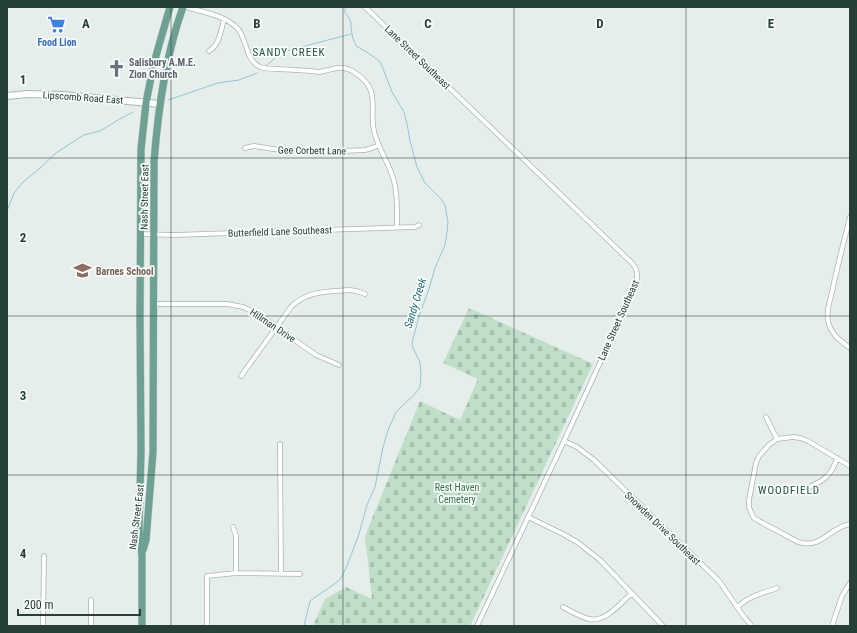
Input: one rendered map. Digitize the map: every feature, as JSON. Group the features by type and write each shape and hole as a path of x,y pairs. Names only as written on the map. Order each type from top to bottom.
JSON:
{"main road":[{"name":"Nash Street East","path":"142,556 139,530 141,452 141,149 146,103 158,45 170,7"},
{"name":"Nash Street East","path":"142,556 146,540 153,452 153,234 156,130 166,69 177,23 183,7"},
{"path":"142,556 142,626"}],"street":[{"path":"186,7 230,22 239,30 251,58 260,67 269,69 318,72 341,68 350,70 360,76 367,83 371,91 373,101 373,128 394,181 396,192 397,227"},
{"name":"Lane Street Southeast","path":"365,7 632,263 638,274 634,289 477,626"},
{"path":"209,51 214,49 217,44 224,19"},
{"name":"Lipscomb Road East","path":"7,96 27,94 63,95 160,104"},
{"name":"Gee Corbett Lane","path":"245,148 254,146 280,150 344,151 365,150 379,146"},
{"path":"850,217 835,276 828,311 828,319 834,335 850,348"},
{"name":"Butterfield Lane Southeast","path":"140,234 174,235 415,227 420,225"},
{"path":"241,376 291,307 300,299 315,294 350,290 365,294"},
{"name":"Hillman Drive","path":"154,304 227,304 243,307 254,312 277,327 316,355 339,365"},
{"path":"766,416 777,439"},
{"path":"850,466 804,439 792,437 777,439 764,450 756,463 749,505 754,518 798,542 808,544 820,541 834,530 850,524"},
{"name":"Snowden Drive Southeast","path":"564,441 577,447 594,460 719,581 752,626"},
{"path":"280,444 281,574"},
{"path":"806,488 817,484 826,477 835,465 837,458"},
{"path":"528,517 564,534 600,560 663,626"},
{"path":"233,527 236,536 236,573"},
{"path":"43,626 44,556"},
{"path":"207,626 207,576 236,573 300,574"},
{"path":"832,626 842,596 850,583"},
{"path":"738,607 742,602 749,598 777,588"},
{"path":"563,607 584,617 593,620 598,619 607,616 632,593"},
{"path":"91,600 91,626"}],"green space":[{"name":"Rest Haven Cemetery","path":"469,308 593,364 470,626 313,626 325,599 346,587 372,599 365,536 420,401 460,420 478,379 443,363"}],"waterway":[{"name":"Sandy Creek","path":"304,626 310,601 337,582 341,578 347,566 359,534 367,505 375,487 388,430 396,412 415,394 420,387 420,362 412,343 419,316 435,268 445,245 448,222 445,205 425,183 417,167 404,112 392,92 382,66 374,57 356,46 352,36 350,20 345,13 345,7"},
{"path":"266,66 282,52 351,34"},
{"path":"168,100 218,83 239,80 257,73"},
{"path":"7,211 14,193 23,182 56,153 84,135 100,131 133,112"}],"place":[{"name":"Food Lion","path":"57,25"},
{"name":"Salisbury A.M.E. Zion Church","path":"116,68"},
{"name":"Barnes School","path":"83,271"}],"district":[{"name":"SANDY CREEK","path":"289,52"},
{"name":"WOODFIELD","path":"789,490"}]}
